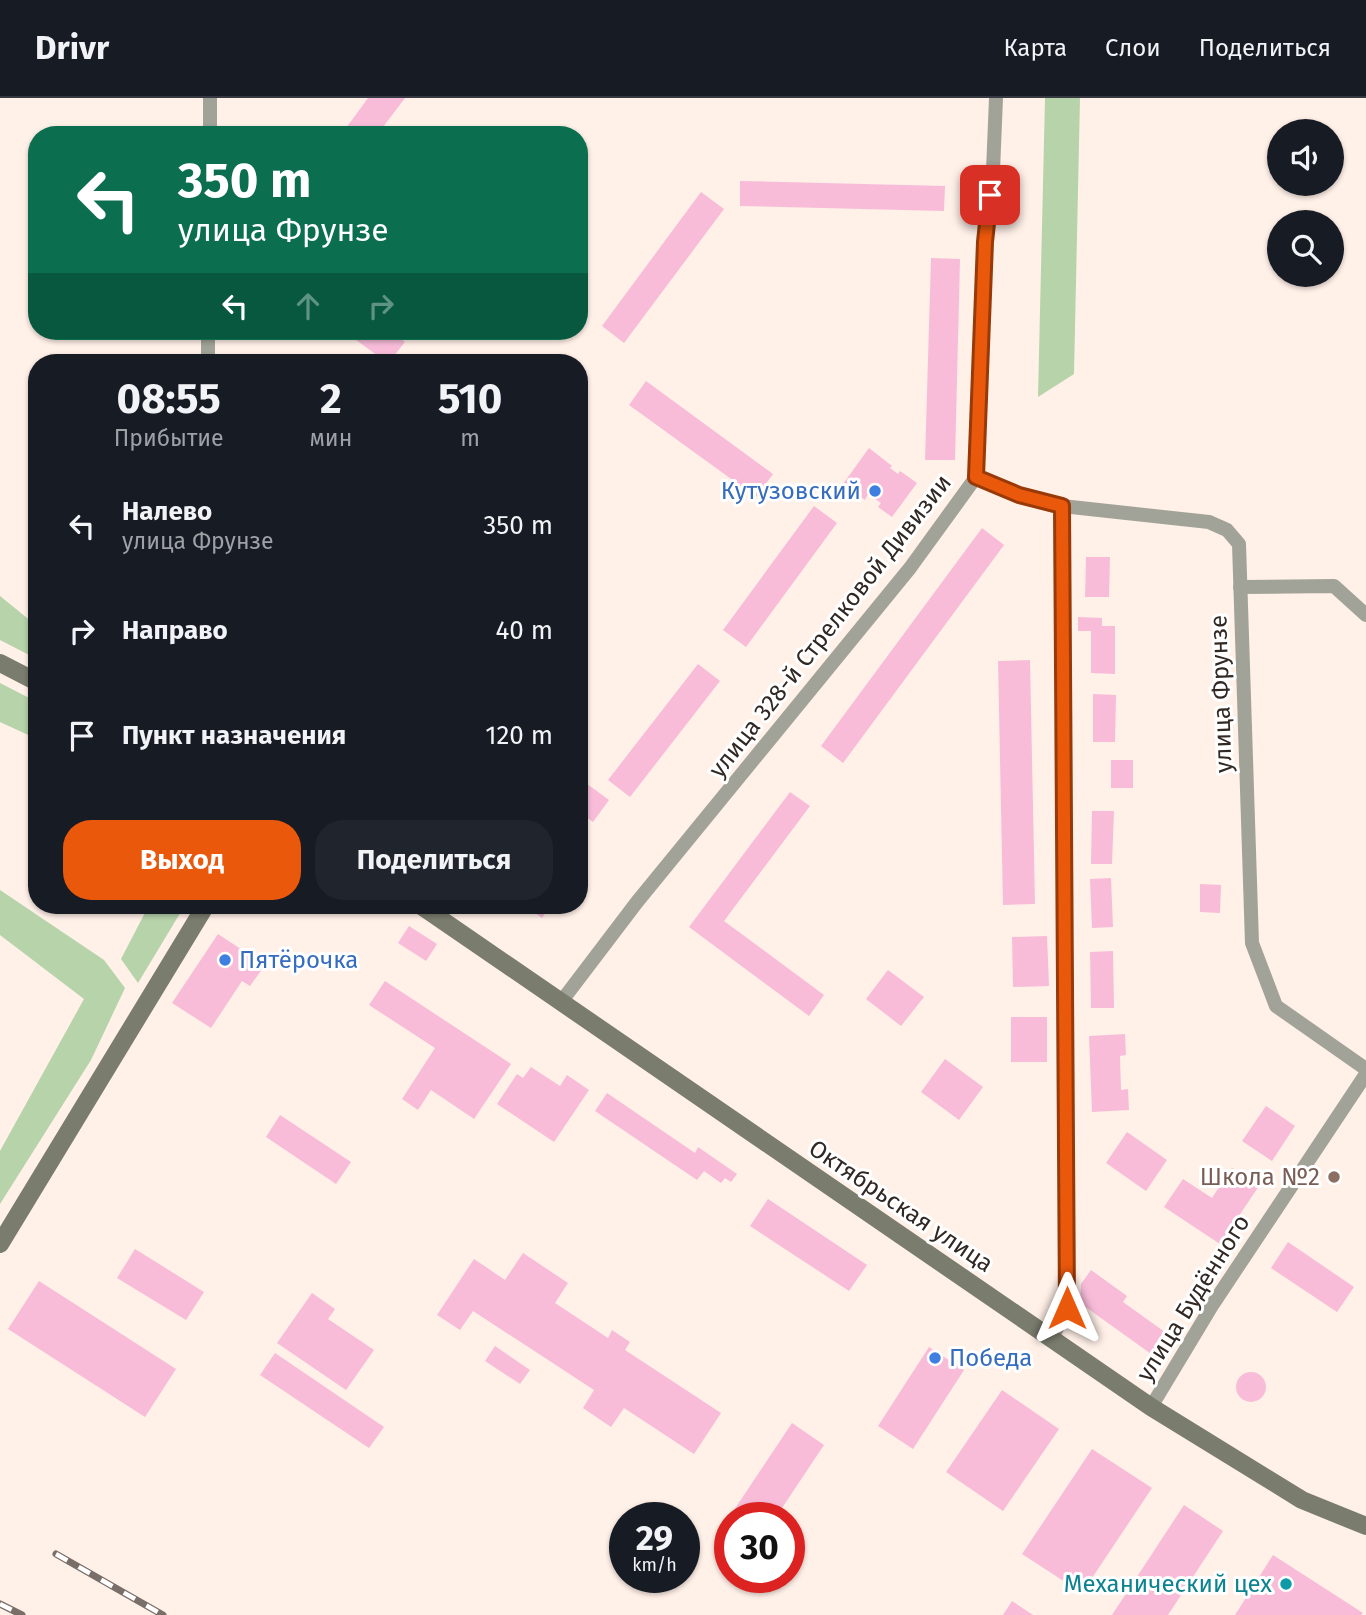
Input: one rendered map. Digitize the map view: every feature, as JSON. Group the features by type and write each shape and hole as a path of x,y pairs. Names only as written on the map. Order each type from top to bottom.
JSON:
{"main road":[{"path":"0,663 28,677"},
{"path":"0,1244 201,914"},
{"name":"Октябрьская улица","path":"433,914 1151,1407 1302,1500 1366,1527"}],"street":[{"path":"210,126 211,98"},
{"name":"улица 328-й Стрелковой Дивизии","path":"561,1002 637,902 910,568 976,477 985,242 993,171 996,98"},
{"name":"улица Фрунзе","path":"976,477 1019,495 1062,506 1209,522 1227,530 1238,544 1252,943 1276,1006 1366,1072"},
{"path":"1052,1338 1067,1308 1062,506"},
{"path":"1240,587 1334,586 1366,615"},
{"name":"улица Будённого","path":"1151,1407 1213,1304 1366,1072"}],"green space":[{"path":"1045,98 1080,98 1074,374 1038,397"},
{"path":"0,596 28,619 28,654 0,640"},
{"path":"0,683 28,697 28,735 0,722"},
{"path":"0,890 28,909 28,914 36,914 104,960 125,988 91,1060 0,1204 0,1151 84,999 0,935"},
{"path":"144,914 180,914 138,983 121,959"}],"building":[{"path":"368,98 405,98 384,126 348,126"},
{"path":"740,181 945,186 944,211 740,206"},
{"path":"701,192 724,209 624,343 602,326"},
{"path":"931,258 960,259 955,460 925,460"},
{"path":"356,340 405,342 395,354 375,354"},
{"path":"646,381 773,474 756,497 629,405"},
{"path":"869,448 898,474 900,471 917,483 892,517 878,507 881,503 868,494 865,500 843,484"},
{"path":"814,506 837,523 746,647 723,630"},
{"path":"982,528 1004,545 843,763 821,746"},
{"path":"1086,557 1110,557 1109,597 1085,597"},
{"path":"1078,617 1102,618 1102,626 1115,626 1115,674 1091,673 1091,631 1078,631"},
{"path":"1030,660 1035,904 1003,905 998,661"},
{"path":"698,664 720,681 630,797 608,780"},
{"path":"1093,694 1116,695 1115,742 1093,742"},
{"path":"1111,760 1133,760 1133,788 1111,788"},
{"path":"588,785 609,800 593,822 588,818"},
{"path":"790,792 810,806 724,921 824,995 809,1016 689,927"},
{"path":"1092,811 1114,811 1112,864 1091,864"},
{"path":"1111,878 1113,927 1092,928 1090,879"},
{"path":"1200,884 1221,885 1220,913 1200,912"},
{"path":"409,926 437,944 426,961 398,943"},
{"path":"218,934 265,965 250,986 242,981 211,1028 172,1003"},
{"path":"1047,936 1049,986 1013,987 1012,937"},
{"path":"1113,951 1114,1008 1091,1008 1090,952"},
{"path":"888,970 924,997 901,1026 866,999"},
{"path":"385,981 511,1064 474,1119 431,1090 418,1110 402,1099 435,1048 369,1005"},
{"path":"1011,1017 1047,1017 1047,1062 1011,1062"},
{"path":"1125,1034 1126,1055 1120,1056 1121,1090 1128,1089 1129,1110 1092,1112 1089,1036"},
{"path":"945,1059 983,1087 959,1120 921,1092"},
{"path":"531,1067 560,1086 567,1075 589,1090 554,1142 497,1104 517,1074 523,1078"},
{"path":"607,1093 695,1153 698,1147 737,1174 731,1182 725,1178 721,1183 704,1171 697,1180 595,1111"},
{"path":"1266,1106 1295,1126 1272,1161 1242,1141"},
{"path":"280,1115 351,1162 336,1184 266,1137"},
{"path":"1127,1132 1167,1160 1146,1191 1106,1163"},
{"path":"1232,1168 1259,1186 1220,1244 1164,1207 1183,1179 1212,1198"},
{"path":"768,1199 867,1265 849,1291 750,1226"},
{"path":"1288,1242 1354,1287 1337,1312 1271,1268"},
{"path":"135,1249 204,1292 186,1320 117,1278"},
{"path":"523,1253 568,1283 555,1303 608,1338 612,1330 630,1342 625,1350 721,1413 694,1454 624,1408 611,1427 583,1408 594,1390 473,1311 460,1330 437,1315 474,1259 505,1280"},
{"path":"1091,1270 1127,1296 1123,1302 1169,1335 1154,1356 1080,1303 1081,1284"},
{"path":"39,1281 176,1369 145,1417 8,1329"},
{"path":"312,1293 335,1309 328,1319 374,1350 346,1390 277,1343"},
{"path":"495,1346 530,1370 520,1384 485,1361"},
{"path":"929,1347 964,1370 913,1449 878,1426"},
{"path":"275,1353 384,1427 369,1448 260,1375"},
{"path":"1251,1372 1262,1376 1266,1387 1262,1398 1251,1402 1240,1398 1236,1387 1240,1376"},
{"path":"1002,1390 1059,1429 1003,1511 946,1472"},
{"path":"792,1423 824,1445 786,1502 739,1502"},
{"path":"1092,1449 1152,1488 1082,1593 1022,1554"},
{"path":"1184,1505 1223,1531 1168,1615 1112,1615"},
{"name":"Механический цех","path":"1273,1555 1363,1613 1235,1615"},
{"path":"1012,1601 1033,1615 1003,1615"}],"railway":[{"path":"56,1554 163,1615"},
{"path":"0,1604 22,1615"}],"place":[{"name":"Кутузовский","path":"875,491"},
{"name":"Пятёрочка","path":"225,960"},
{"name":"Школа №2","path":"1334,1177"},
{"name":"Победа","path":"935,1358"},
{"name":"Механический цех","path":"1286,1584"}],"route":[{"path":"990,195 985,242 976,477 1019,495 1062,506 1067,1308"}]}
